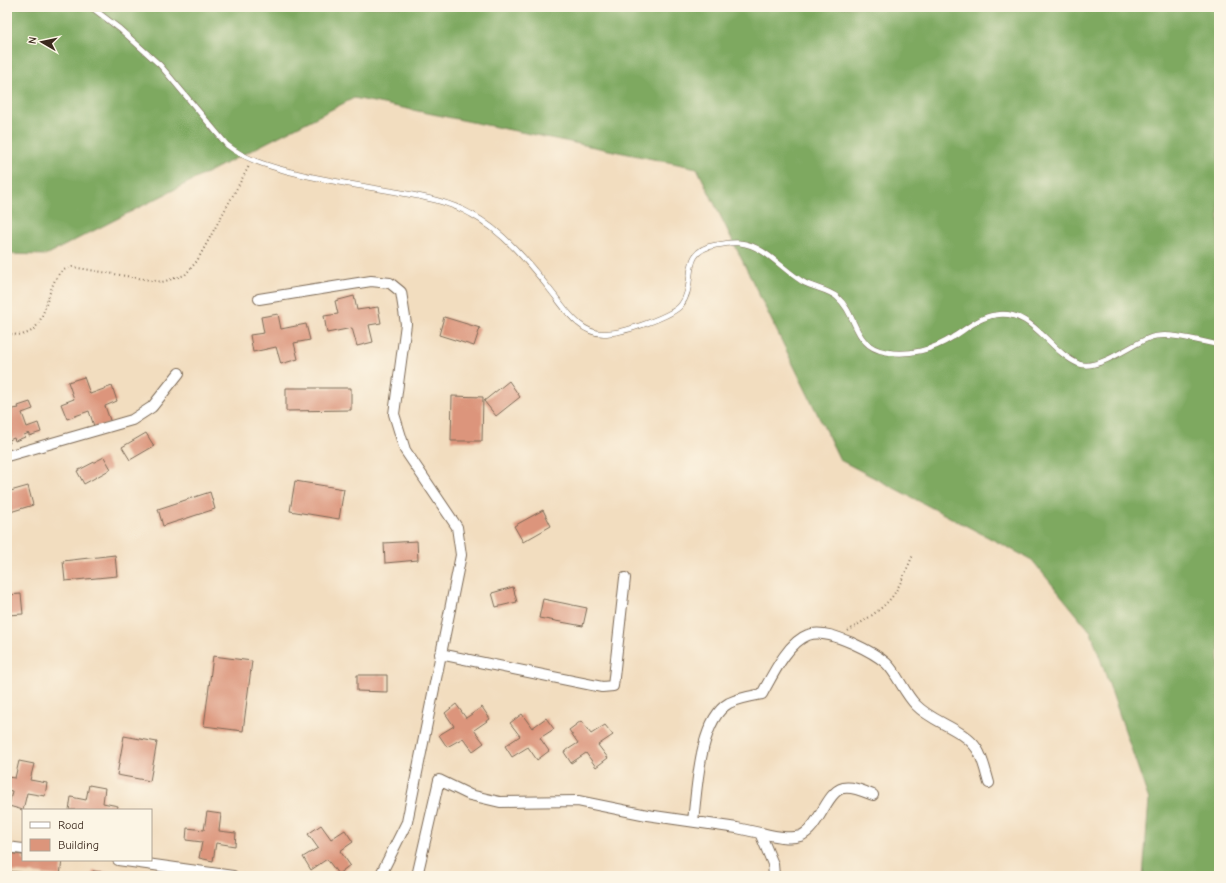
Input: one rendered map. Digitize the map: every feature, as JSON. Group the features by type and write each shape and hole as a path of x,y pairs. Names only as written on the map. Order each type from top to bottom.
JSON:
{"street":[{"path":"258,299 371,280 390,283 401,292 406,324 394,414 405,450 457,527 461,555 407,822 380,876"},
{"path":"7,456 132,420 152,407 179,373"},
{"path":"440,654 602,687 613,686 625,578"},
{"path":"693,821 705,747 709,729 716,714 729,703 762,694 778,665 795,643 808,634 839,637 869,651 887,663 916,705 934,719 958,731 977,749 989,783"},
{"path":"417,876 439,780 470,796 500,802 578,801 647,815 792,837 801,835 811,828 836,792 843,788 852,788 873,795"},
{"path":"760,833 773,864 774,876"},
{"path":"7,847 22,849"},
{"path":"125,861 233,876"}],"lane":[{"path":"91,7 120,29 160,65 227,145 237,152 252,160 306,176 425,198 453,205 474,215 506,240 576,322 590,332 609,334 639,327 679,308 684,302 692,258 703,248 740,243 759,249 797,278 836,295 847,308 857,332 868,345 883,352 901,354 928,350 951,339 972,324 994,314 1013,315 1028,321 1060,351 1080,364 1095,365 1148,338 1158,335 1219,345"}],"path":[{"path":"7,333 22,334 31,331 39,323 56,279 62,271 72,267 162,282 186,275 197,262 252,160"},
{"path":"839,637 878,611 889,600 897,590 913,555"}],"green space":[{"path":"7,7 1219,7 1219,876 1143,876 1149,800 1091,632 1032,560 840,460 697,168 354,98 46,255 7,254"}],"building":[{"path":"354,296 357,310 378,307 381,323 369,325 373,342 357,346 352,328 327,333 324,316 338,314 335,301"},
{"path":"278,314 281,329 306,324 310,340 294,343 298,359 281,364 276,347 253,352 250,335 264,333 261,317"},
{"path":"444,317 480,328 474,346 439,335"},
{"path":"84,377 90,394 112,386 117,401 105,406 111,423 95,429 89,411 67,419 61,404 74,399 68,382"},
{"path":"509,381 520,397 496,416 484,401"},
{"path":"286,388 351,388 351,410 286,411"},
{"path":"452,396 483,397 482,441 451,441"},
{"path":"30,402 33,409 22,413 27,427 38,423 41,432 29,436 29,433 24,435 25,437 15,441 14,438 9,440 10,443 7,444 7,410 19,408 18,406"},
{"path":"146,433 154,446 130,460 122,447"},
{"path":"104,457 111,469 84,484 77,471"},
{"path":"295,481 344,489 339,519 290,511"},
{"path":"28,486 33,505 7,513 7,492"},
{"path":"210,492 215,509 163,526 158,509"},
{"path":"543,510 551,526 523,542 514,526"},
{"path":"417,541 418,560 385,563 384,543"},
{"path":"115,555 117,576 65,581 63,561"},
{"path":"513,587 517,602 496,607 492,593"},
{"path":"21,594 23,614 7,615 7,595"},
{"path":"543,599 587,608 583,626 539,618"},
{"path":"213,656 252,661 243,731 204,726"},
{"path":"357,675 387,675 387,692 357,691"},
{"path":"456,704 466,718 482,707 490,719 474,730 484,743 473,751 463,738 447,747 439,735 454,726 445,713"},
{"path":"522,714 532,728 546,718 554,729 540,738 549,751 537,760 528,747 512,757 505,746 520,736 510,723"},
{"path":"581,721 591,734 605,725 613,735 598,745 608,758 596,767 586,753 571,763 564,752 578,743 569,730"},
{"path":"124,736 157,742 150,781 117,775"},
{"path":"19,761 34,764 30,780 47,783 45,796 27,793 23,809 9,806 12,791 7,790 7,777 15,778"},
{"path":"89,785 105,788 103,803 118,806 117,809 69,809 71,797 86,800"},
{"path":"207,812 221,814 219,831 236,833 235,846 216,843 213,861 199,858 202,842 186,840 187,828 204,830"},
{"path":"321,825 331,839 345,830 353,842 340,851 350,865 338,874 327,859 311,870 303,857 318,848 308,834"},
{"path":"7,853 22,855 22,861 62,861 60,876 7,871"},
{"path":"93,871 129,875 129,876 92,876"}]}
